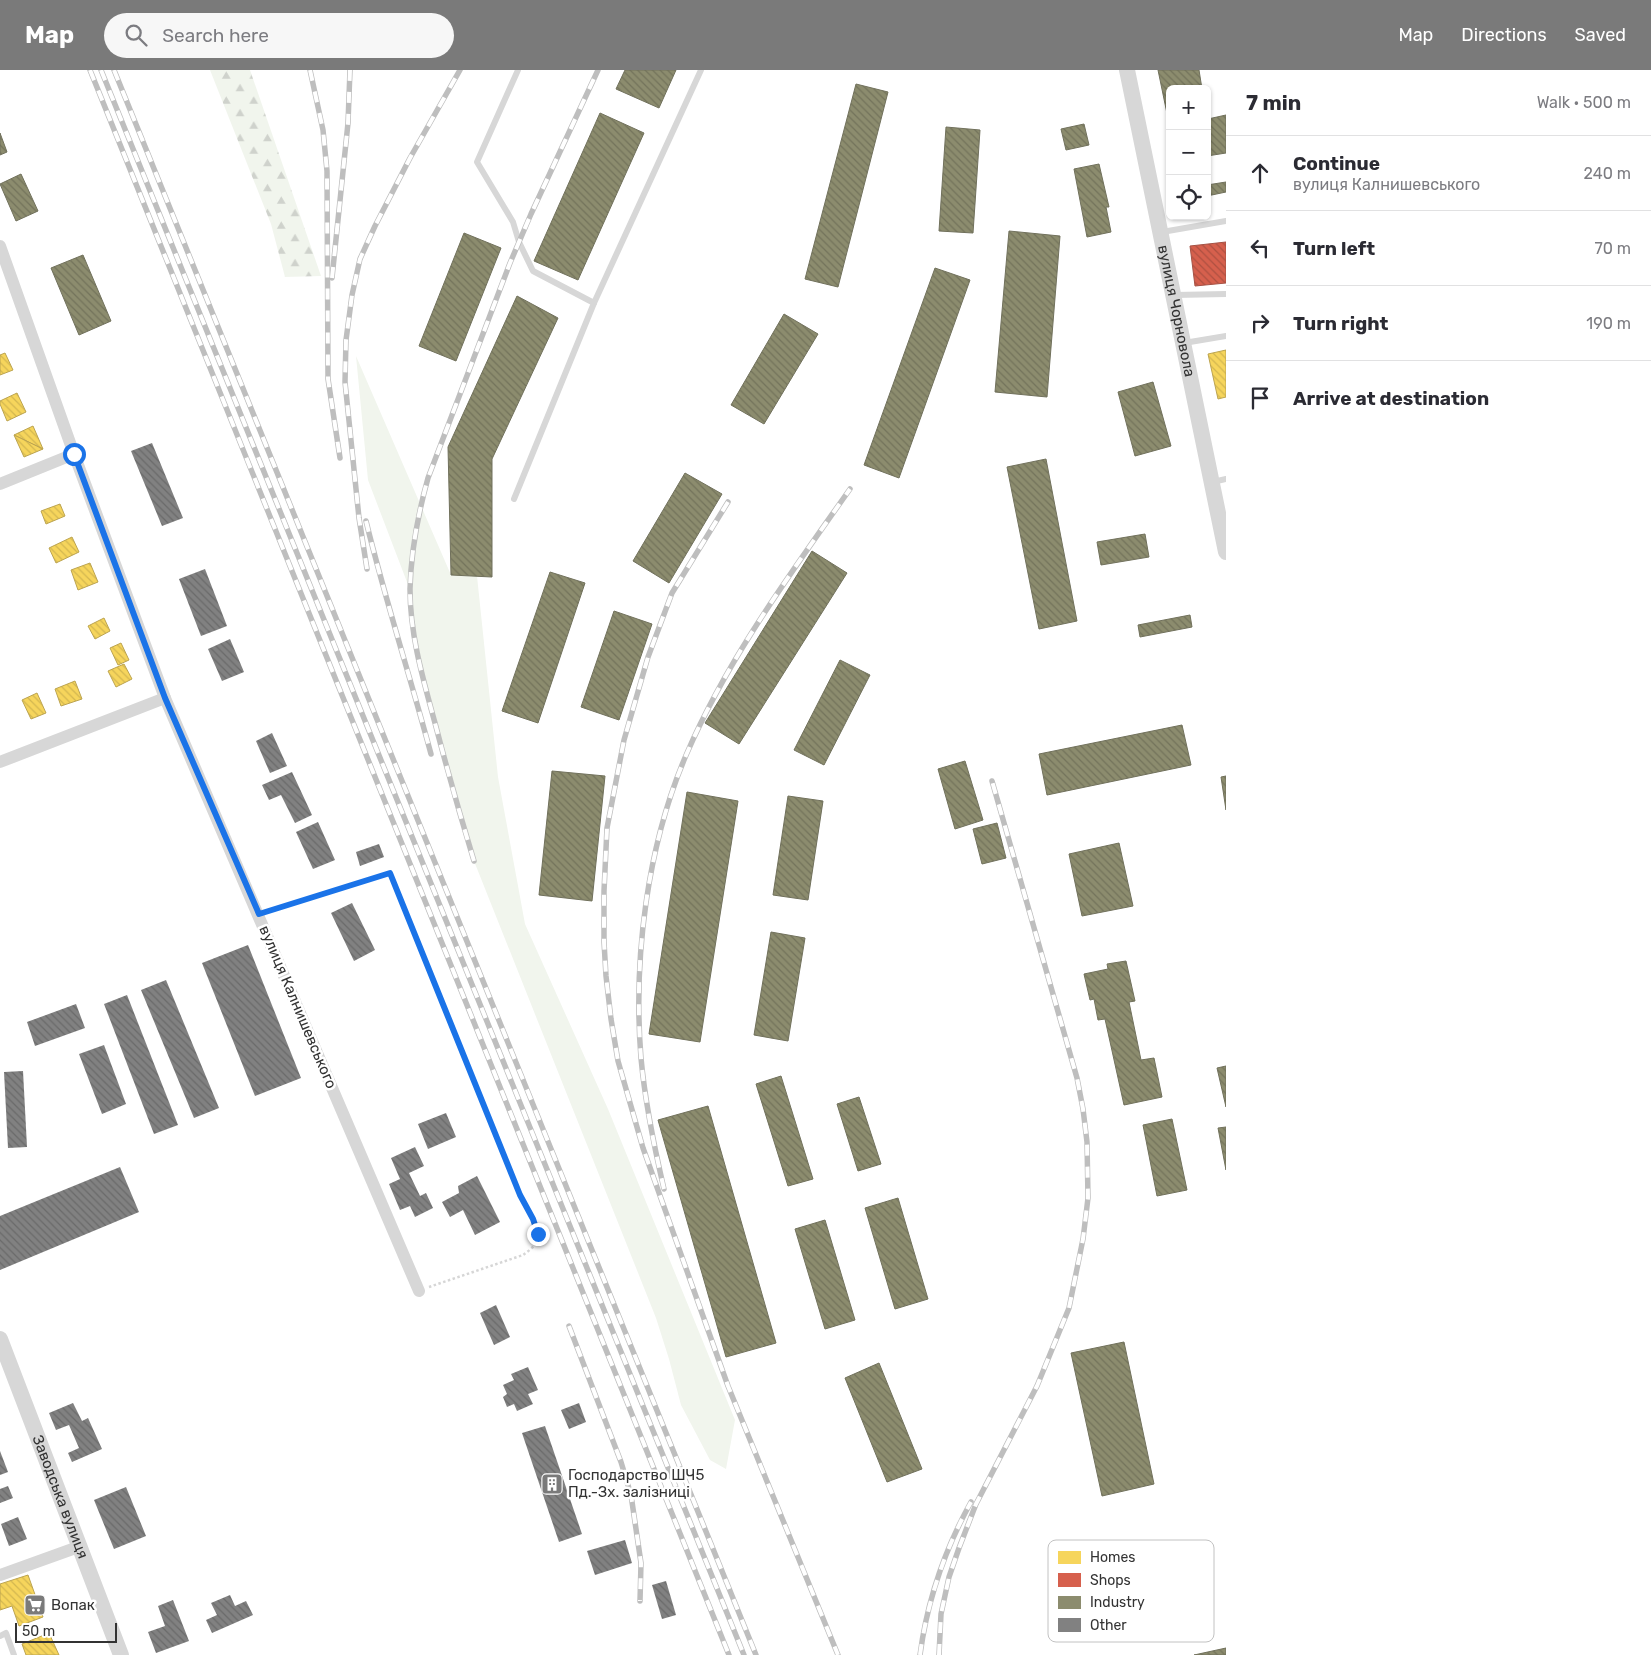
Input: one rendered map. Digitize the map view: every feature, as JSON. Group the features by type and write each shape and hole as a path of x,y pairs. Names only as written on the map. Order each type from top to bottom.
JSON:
{"street":[{"name":"вулиця Чорновола","path":"1127,70 1184,342 1219,480 1226,552"},
{"name":"вулиця Калнишевського","path":"0,246 74,454 165,698 419,1291"},
{"path":"0,484 74,454"},
{"path":"0,762 165,698"},
{"name":"Заводська вулиця","path":"0,1340 121,1655"},
{"path":"0,1575 80,1546"}],"lane":[{"path":"518,70 477,162 513,222 519,242 533,272 594,303"},
{"path":"514,499 594,303 701,70"},
{"path":"1161,232 1226,221"},
{"path":"1174,295 1226,294"},
{"path":"1184,342 1226,336"},
{"path":"0,1636 6,1633 14,1655"}],"path":[{"path":"259,914 390,873 520,1195 533,1219 538,1234 535,1244 523,1255 419,1291"}],"green space":[{"path":"210,70 250,70 321,276 285,277 271,224"},
{"path":"356,356 451,575 477,576 498,777 525,924 608,1109 735,1420 726,1469 710,1460 681,1405 656,1318 474,861 416,651 410,590 368,480"}],"building: Homes":[{"path":"1226,350 1226,397 1218,399 1208,354"},
{"path":"5,353 13,370 0,375 0,355"},
{"path":"17,393 26,412 7,421 0,401"},
{"path":"33,426 43,449 14,435"},
{"path":"14,435 43,449 24,457"},
{"path":"60,504 65,516 46,524 41,511"},
{"path":"72,537 79,552 56,563 49,548"},
{"path":"90,563 98,582 78,590 71,570"},
{"path":"104,618 110,631 95,639 88,626"},
{"path":"121,643 129,660 118,665 110,648"},
{"path":"124,664 132,679 116,687 108,671"},
{"path":"75,681 82,699 61,706 55,689"},
{"path":"37,693 46,713 31,719 22,700"},
{"path":"28,1575 43,1617 19,1626 12,1606 0,1610 0,1584"},
{"path":"49,1633 59,1655 26,1655 22,1644"}],"building: Shops":[{"path":"1226,242 1226,283 1195,286 1190,246"}],"building: Industry":[{"path":"625,70 676,70 659,108 616,89"},
{"path":"1158,70 1199,70 1201,85 1166,85 1166,109"},
{"path":"856,84 888,92 838,287 805,279"},
{"path":"600,113 644,133 578,280 534,261"},
{"path":"1226,115 1226,153 1211,155 1211,118"},
{"path":"1084,124 1089,145 1066,150 1061,129"},
{"path":"946,127 980,130 973,233 939,231"},
{"path":"0,133 7,152 0,155"},
{"path":"1099,164 1109,207 1106,207 1111,232 1087,237 1074,169"},
{"path":"21,174 38,211 16,221 0,184"},
{"path":"1226,182 1226,192 1211,195 1211,184"},
{"path":"1009,231 1060,236 1047,397 995,392"},
{"path":"464,233 501,248 456,361 419,346"},
{"path":"83,255 111,321 79,335 51,268"},
{"path":"935,268 970,280 899,478 864,465"},
{"path":"517,296 558,318 492,459 492,577 451,575 448,447"},
{"path":"784,314 818,334 764,424 731,405"},
{"path":"1153,382 1171,446 1135,456 1118,392"},
{"path":"1046,459 1077,621 1039,629 1007,467"},
{"path":"685,473 722,494 669,583 633,561"},
{"path":"1145,534 1149,557 1101,565 1097,542"},
{"path":"812,551 847,573 739,744 705,723"},
{"path":"550,572 585,583 538,723 502,711"},
{"path":"614,611 652,624 619,720 581,707"},
{"path":"1190,615 1192,627 1140,637 1138,625"},
{"path":"840,660 870,675 824,765 794,750"},
{"path":"1182,725 1191,765 1047,795 1039,754"},
{"path":"965,761 983,820 955,829 938,769"},
{"path":"552,771 605,776 592,901 539,895"},
{"path":"1226,776 1226,810 1221,777"},
{"path":"687,792 738,801 700,1042 649,1034"},
{"path":"788,796 823,801 808,900 773,895"},
{"path":"997,823 1006,858 982,864 973,829"},
{"path":"1119,843 1133,906 1082,916 1069,854"},
{"path":"771,932 805,938 788,1041 754,1035"},
{"path":"1126,961 1135,1001 1129,1002 1141,1060 1154,1058 1162,1097 1124,1105 1105,1019 1098,1020 1094,999 1090,1000 1084,974 1108,969 1107,964"},
{"path":"1226,1066 1226,1107 1217,1068"},
{"path":"781,1076 813,1179 788,1186 756,1084"},
{"path":"859,1097 881,1164 858,1171 837,1104"},
{"path":"708,1106 776,1343 726,1357 658,1120"},
{"path":"1172,1119 1187,1190 1157,1196 1143,1125"},
{"path":"1226,1127 1226,1170 1218,1128"},
{"path":"898,1198 928,1299 895,1309 865,1208"},
{"path":"825,1220 855,1320 825,1329 795,1229"},
{"path":"1124,1342 1154,1484 1102,1496 1071,1353"},
{"path":"879,1363 922,1469 887,1482 845,1378"},
{"path":"1226,1648 1226,1655 1194,1655"}],"building: Other":[{"path":"152,443 183,518 162,526 131,451"},
{"path":"205,569 227,626 201,636 179,579"},
{"path":"230,639 244,672 222,681 208,649"},
{"path":"272,733 287,766 270,773 256,741"},
{"path":"292,772 312,815 295,823 281,795 269,800 262,785"},
{"path":"318,822 335,860 313,869 296,832"},
{"path":"379,844 384,857 360,866 356,852"},
{"path":"352,903 375,950 354,961 331,913"},
{"path":"248,945 301,1078 255,1096 202,963"},
{"path":"166,980 219,1108 194,1118 141,990"},
{"path":"127,995 178,1125 154,1134 104,1004"},
{"path":"76,1004 85,1028 35,1046 27,1022"},
{"path":"104,1045 126,1104 102,1114 79,1054"},
{"path":"23,1071 27,1147 8,1148 4,1072"},
{"path":"446,1113 456,1137 428,1149 418,1124"},
{"path":"415,1147 424,1166 409,1173 420,1196 426,1193 433,1208 415,1217 410,1206 400,1210 389,1184 400,1179 391,1158"},
{"path":"120,1167 139,1212 0,1270 0,1216"},
{"path":"477,1176 500,1222 475,1235 463,1210 450,1217 442,1202 459,1193 458,1186"},
{"path":"496,1305 510,1337 494,1345 480,1313"},
{"path":"528,1367 538,1390 528,1394 533,1404 517,1411 514,1404 507,1407 503,1397 507,1394 503,1385 514,1380 511,1374"},
{"path":"73,1403 82,1421 88,1418 102,1449 72,1462 68,1453 79,1448 69,1425 56,1430 49,1413"},
{"path":"579,1403 586,1422 569,1429 561,1410"},
{"name":"Господарство ШЧ5 Пд.-Зх. залізниці","path":"545,1426 582,1534 559,1542 522,1433"},
{"path":"0,1451 8,1472 0,1475"},
{"path":"8,1486 13,1498 0,1503 0,1489"},
{"path":"126,1487 146,1536 114,1549 94,1500"},
{"path":"18,1517 27,1539 9,1546 1,1524"},
{"path":"625,1540 632,1563 595,1575 587,1551"},
{"path":"666,1581 676,1615 662,1619 652,1585"},
{"path":"230,1595 235,1606 246,1601 253,1615 212,1633 206,1620 217,1615 211,1603"},
{"path":"173,1600 189,1641 156,1653 148,1632 165,1626 158,1606"}],"railway":[{"path":"90,70 729,1655"},
{"path":"101,70 744,1655"},
{"path":"114,70 756,1655"},
{"path":"310,70 323,130 327,171 328,379 340,458"},
{"path":"332,278 348,123 350,70"},
{"path":"367,569 359,518 345,382 346,340 352,295 360,259 375,226 410,158 460,70"},
{"path":"474,861 418,657 412,623 410,589 416,533 428,478 510,263 598,70"},
{"path":"664,1189 645,1091 639,1020 641,942 653,864 662,826 673,788 687,753 721,683 805,552 850,489"},
{"path":"728,502 672,593 648,657 624,740 607,828 604,891 606,976 618,1061 643,1148 728,1386 838,1655"},
{"path":"366,521 431,754"},
{"path":"939,1655 941,1614 949,1577 959,1548 976,1504 1037,1386 1069,1308 1083,1239 1088,1198 1087,1142 1077,1078 992,781"},
{"path":"569,1326 621,1462 631,1495 641,1563 640,1601"},
{"path":"920,1655 927,1615 938,1576 953,1538 971,1502"}],"place":[{"name":"Господарство ШЧ5 Пд.-Зх. залізниці","path":"552,1484"},
{"name":"Вопак","path":"35,1605"}],"route":[{"path":"74,454 165,698 259,914 390,873 520,1195 533,1219 538,1234"}]}
